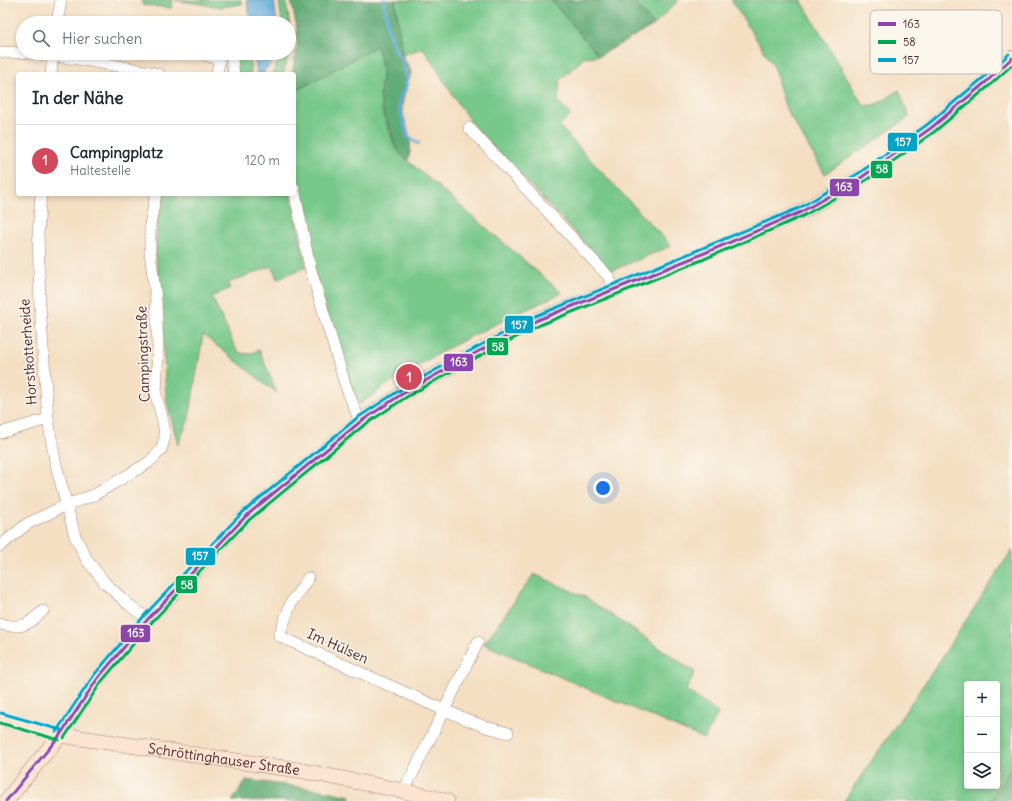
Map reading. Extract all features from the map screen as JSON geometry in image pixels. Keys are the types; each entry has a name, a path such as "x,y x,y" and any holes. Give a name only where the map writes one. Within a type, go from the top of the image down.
{"street":[{"path":"59,16 61,0"},
{"path":"0,52 16,53"},
{"path":"1002,67 1012,58"},
{"path":"51,72 52,60"},
{"path":"86,60 149,72"},
{"path":"217,72 219,62 218,60"},
{"path":"232,60 234,72"},
{"path":"6,801 60,735 98,678 148,618 246,516 360,422 402,394 538,320 700,255 801,212 862,177 931,128 995,74"},
{"path":"469,128 609,277 613,289"},
{"name":"Horstkotterheide","path":"41,196 38,233 40,306 48,419 55,461 66,505 75,536 87,560 105,583 129,606 148,618"},
{"name":"Campingstraße","path":"66,505 94,496 148,463 161,450 165,437 163,421 156,395 158,346 156,299 150,252 150,225 156,196"},
{"path":"295,196 310,267 345,384 360,422"},
{"path":"0,433 48,419"},
{"path":"0,546 27,524 66,505"},
{"name":"Im Hülsen","path":"308,578 291,603 279,636 444,710 483,726 508,733"},
{"path":"0,624 14,627 27,625 43,612"},
{"path":"404,791 478,642"},
{"name":"Schröttinghauser Straße","path":"0,718 60,735 298,770 447,801"}],"green space":[{"path":"142,0 173,0 171,8 142,5"},
{"path":"175,0 241,0 242,4 220,7"},
{"path":"279,0 285,0 288,16 281,16"},
{"path":"291,0 395,0 402,55 411,72 402,105 403,115 410,140 410,153 408,160 400,154 394,144 391,131 383,113 380,96 382,75 381,60 377,46 296,91 296,72 292,72 295,60 296,60 297,47 296,16 294,16"},
{"path":"395,0 551,0 599,56 585,57 560,80 558,101 570,115 559,126 671,246 611,271 471,123 423,48 402,55"},
{"path":"551,0 633,0 654,25 599,56"},
{"path":"633,0 679,0 654,25"},
{"path":"731,0 801,0 863,105 873,105 886,99 899,90 909,117 825,174 786,109 773,65"},
{"path":"377,46 381,60 382,75 380,96 383,113 394,144 400,154 562,293 458,343 383,387 360,404 350,388 312,266 296,183 296,91"},
{"path":"233,60 250,60 251,72 235,72"},
{"path":"278,60 287,60 284,72 273,72"},
{"path":"162,196 291,196 306,267 277,279 272,266 228,283 230,288 212,297 235,347 240,353 249,354 259,350 277,393 203,335 189,418 178,445 166,398 161,298 155,252 158,211"},
{"path":"1012,550 1012,767 1000,786 1000,681 964,681 964,789 998,789 990,801 844,801 935,668"},
{"path":"534,574 585,597 695,672 686,690 718,713 704,739 484,644"},
{"path":"1012,767 1012,801 990,801 998,789 1000,789 1000,786"},
{"path":"246,780 323,790 350,796 348,801 232,801"}],"water":[{"path":"247,0 274,0 276,16 249,16"},
{"path":"255,60 270,60 271,64 264,72 257,72"}],"waterway":[{"path":"384,0 388,29 394,47 403,61 407,77 406,88 400,98 399,105 408,137 418,143"}],"transit line":[{"name":"157","path":"1002,60 1009,54"},
{"name":"163","path":"1002,67 1012,58"},
{"name":"58","path":"64,738 102,681 152,622 196,575 249,520 363,426 405,398 468,362 540,325 702,260 803,216 865,181 934,132 1012,65"},
{"name":"157","path":"56,732 94,675 144,616 188,569 243,512 357,418 400,390 536,316 799,208 859,173 928,124 987,74"},
{"name":"163","path":"6,801 60,735 98,678 148,619 246,516 360,422 402,394 538,320 700,255 801,212 862,177 931,128 995,74"},
{"name":"157","path":"1,713 61,730"},
{"name":"58","path":"0,723 59,740"}],"place":[{"name":"Campingplatz","path":"409,377"}]}
